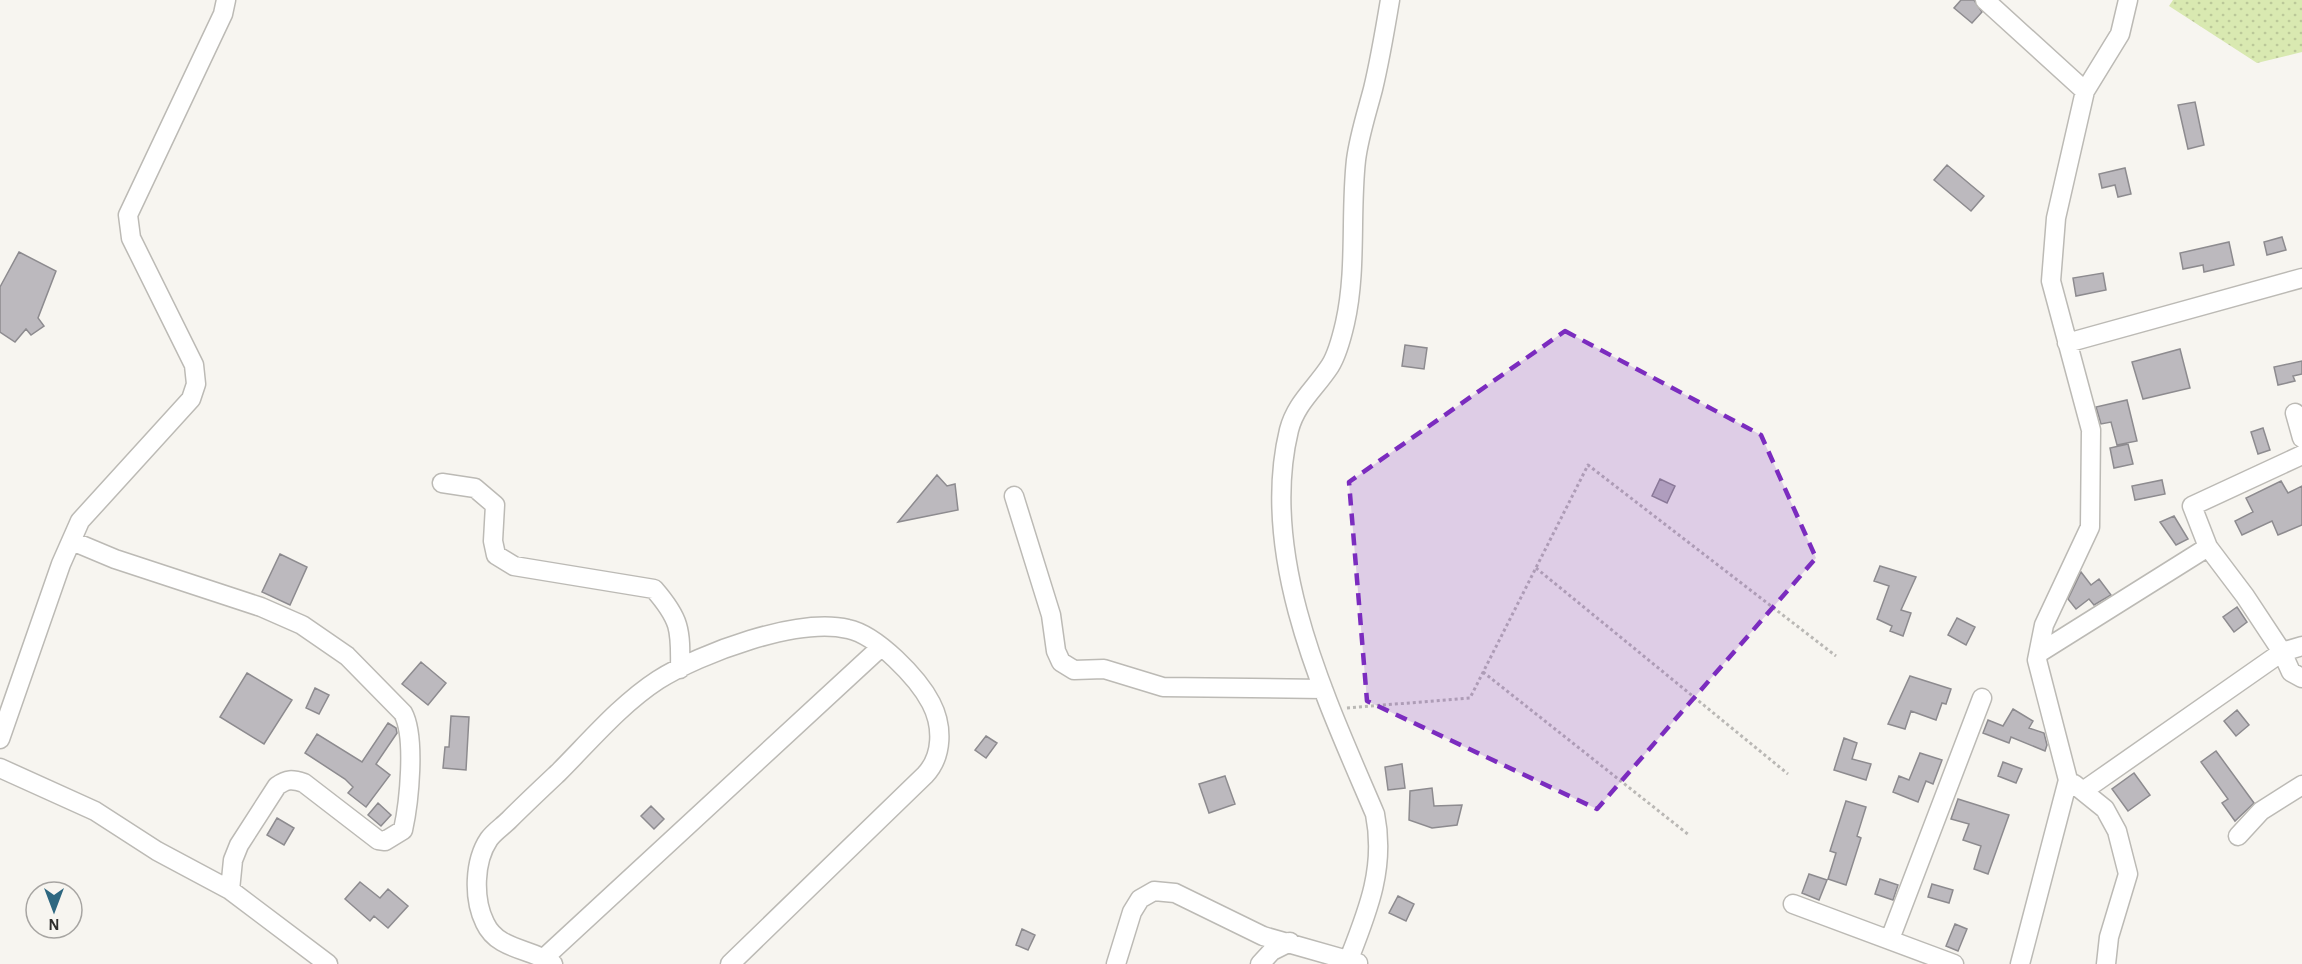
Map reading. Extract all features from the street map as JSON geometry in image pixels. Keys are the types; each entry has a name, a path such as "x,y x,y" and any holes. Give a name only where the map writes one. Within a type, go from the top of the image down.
{"street":[{"path":"0,739 61,564 80,521 191,399 196,384 194,365 131,238 128,215 223,14 226,0"},
{"path":"1116,964 1132,912 1140,898 1154,891 1175,893 1263,936 1290,942 1352,963 1376,881 1379,835 1375,814 1323,689 1293,595 1282,513 1285,450 1294,411 1330,364 1345,324 1351,285 1352,197 1357,157 1380,57 1390,0"},
{"path":"1985,0 2085,91"},
{"path":"2020,964 2068,780 2037,660 2044,625 2090,527 2091,430 2051,281 2056,218 2085,91 2120,34 2128,0"},
{"path":"2067,343 2302,278"},
{"path":"2295,413 2302,438"},
{"path":"2302,454 2192,506 2208,547 2245,596 2282,652 2291,672 2302,678"},
{"path":"442,483 475,488 495,505 493,542 496,555 514,566 654,589 673,611 681,640 680,669"},
{"path":"1014,495 1051,615 1056,651 1061,662 1074,670 1104,669 1163,687 1323,689"},
{"path":"72,541 115,559 261,607 302,625 347,656 403,713 408,722 409,767 403,830 385,841 378,840 303,783 292,779 284,781 277,786 239,845 233,860 230,890"},
{"path":"2039,653 2208,547"},
{"path":"730,964 933,767 939,752 933,706 920,685 881,647 848,628 806,627 749,640 657,681 631,702 489,839 478,873 478,890 485,924 499,939 516,950 549,961 881,647"},
{"path":"2083,791 2282,652 2302,646"},
{"path":"1890,939 1982,698"},
{"path":"0,768 95,812 157,851 230,890 327,964"},
{"path":"2068,780 2105,809 2117,831 2128,874 2109,937 2106,964"},
{"path":"2238,836 2261,812 2302,784"},
{"path":"1793,904 1954,964"},
{"path":"1260,964 1272,951 1290,942"}],"path":[{"path":"1332,709 1470,698 1588,465 1836,656"},
{"path":"1536,568 1788,774"},
{"path":"1483,672 1689,835"}],"highlighted area":[{"path":"1565,331 1761,435 1816,558 1597,809 1367,701 1349,482"}],"green space":[{"path":"2173,0 2302,0 2302,52 2257,63 2169,6"}],"building":[{"path":"1961,0 1974,0 1982,12 1972,23 1954,8"},
{"path":"2195,102 2204,145 2188,149 2178,105"},
{"path":"1947,165 1984,196 1971,211 1934,180"},
{"path":"2125,168 2131,194 2118,197 2115,185 2102,188 2099,174"},
{"path":"2282,237 2286,250 2267,255 2264,242"},
{"path":"2229,242 2234,265 2204,272 2203,265 2183,269 2180,253"},
{"path":"19,252 56,271 38,318 44,326 31,335 26,329 15,342 0,332 0,287"},
{"path":"2103,273 2106,290 2076,296 2073,278"},
{"path":"1405,345 1427,348 1424,369 1402,366"},
{"path":"2180,349 2190,388 2143,399 2132,362"},
{"path":"2302,361 2302,374 2293,376 2295,381 2278,385 2274,367"},
{"path":"2127,400 2137,441 2117,445 2111,422 2101,424 2096,407"},
{"path":"2263,428 2270,450 2258,454 2251,432"},
{"path":"2128,444 2133,464 2114,468 2110,448"},
{"path":"937,475 947,486 955,484 958,510 898,522"},
{"path":"1660,479 1675,486 1667,503 1652,496"},
{"path":"2162,480 2165,494 2135,500 2132,486"},
{"path":"2281,481 2288,493 2302,486 2302,525 2278,535 2272,521 2242,535 2235,521 2253,512 2246,498"},
{"path":"2174,516 2188,539 2176,545 2160,522"},
{"path":"280,554 307,567 290,605 262,592"},
{"path":"1880,566 1916,577 1901,610 1911,613 1903,636 1890,631 1892,626 1877,619 1889,586 1874,581"},
{"path":"2081,572 2091,585 2099,579 2111,595 2094,605 2089,599 2076,609 2068,599"},
{"path":"2237,607 2247,622 2234,632 2223,617"},
{"path":"1957,618 1975,627 1966,645 1948,635"},
{"path":"421,662 446,683 428,705 402,684"},
{"path":"247,673 292,700 264,744 220,717"},
{"path":"1910,676 1951,689 1946,704 1942,703 1936,720 1911,711 1905,729 1888,724"},
{"path":"315,688 329,695 319,714 306,708"},
{"path":"2013,709 2033,721 2029,728 2044,733 2047,745 2045,751 2011,737 2009,743 1983,733 1988,720 2003,726"},
{"path":"2237,710 2249,725 2236,736 2224,721"},
{"path":"451,716 469,717 466,770 443,768 445,747 449,747"},
{"path":"388,723 396,728 397,733 376,764 390,775 366,807 348,793 353,787 345,779 305,753 317,734 362,762"},
{"path":"986,736 997,743 986,758 975,750"},
{"path":"1844,738 1857,743 1852,759 1871,764 1866,780 1834,770"},
{"path":"2216,751 2254,803 2235,821 2222,803 2228,799 2201,762"},
{"path":"1920,753 1942,760 1933,784 1926,781 1918,802 1893,792 1899,776 1909,780"},
{"path":"2003,762 2022,769 2016,783 1998,776"},
{"path":"1402,764 1405,788 1388,790 1385,767"},
{"path":"2134,773 2150,795 2128,811 2112,789"},
{"path":"1225,776 1235,804 1209,813 1199,784"},
{"path":"1432,788 1434,806 1462,805 1457,825 1432,828 1409,820 1410,791"},
{"path":"1958,799 2009,815 1988,874 1974,869 1981,846 1963,840 1969,824 1951,819"},
{"path":"1846,801 1866,807 1857,836 1861,838 1846,885 1828,879 1836,853 1830,851"},
{"path":"378,803 391,815 381,826 368,815"},
{"path":"651,806 664,819 654,829 641,816"},
{"path":"277,818 294,828 284,845 267,835"},
{"path":"1809,874 1827,880 1819,900 1802,893"},
{"path":"1880,879 1898,885 1893,900 1875,894"},
{"path":"360,882 380,898 388,889 408,906 388,928 374,916 370,921 345,899"},
{"path":"1932,884 1953,890 1949,903 1928,897"},
{"path":"1398,896 1414,904 1406,921 1389,913"},
{"path":"1955,924 1967,929 1958,951 1946,946"},
{"path":"1022,929 1035,935 1028,950 1016,945"}]}
